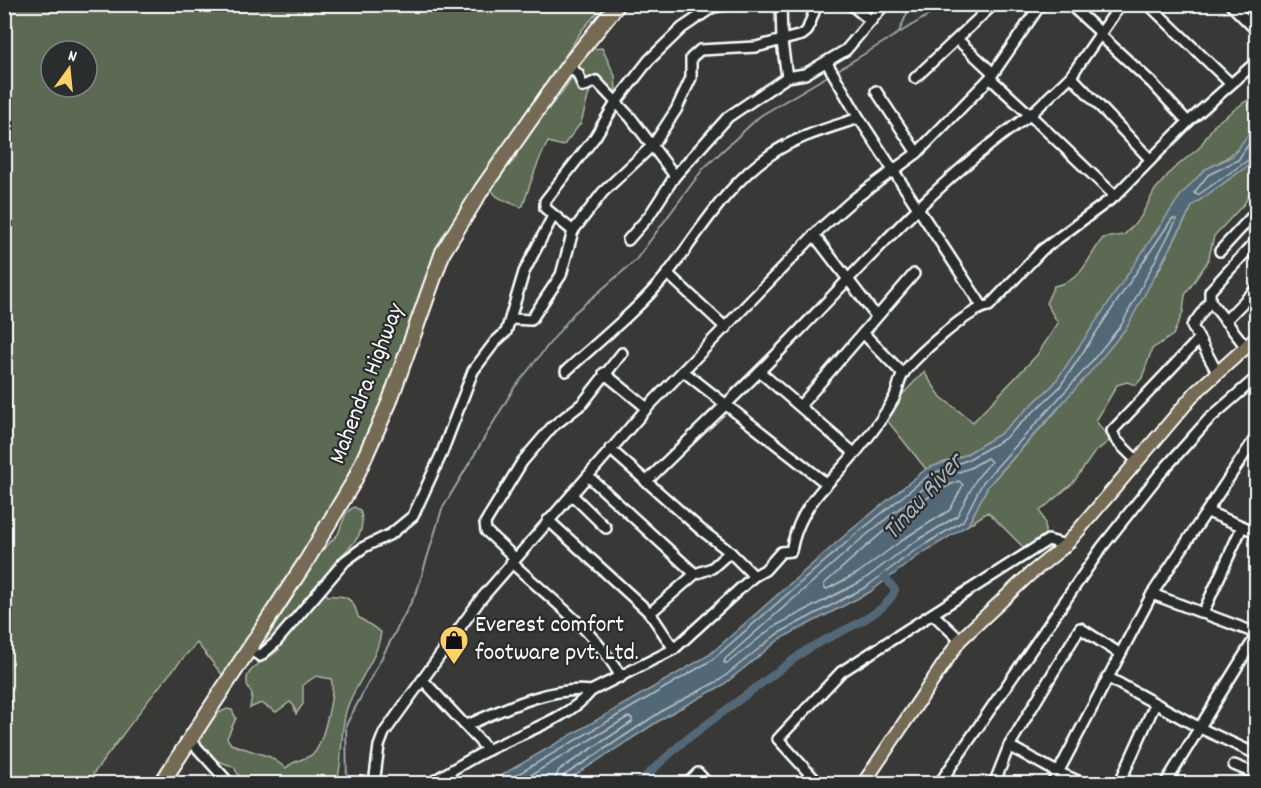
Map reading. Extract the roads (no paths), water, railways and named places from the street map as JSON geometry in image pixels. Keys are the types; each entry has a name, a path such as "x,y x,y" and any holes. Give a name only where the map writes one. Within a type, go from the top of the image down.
{"highway":[{"name":"Mahendra Highway","path":"161,783 308,560 354,481 389,403 443,252 482,189 568,66 618,4"}],"main road":[{"path":"863,783 960,640 1030,574 1066,545 1136,460 1217,372 1257,338"}],"street":[{"path":"573,231 545,208 545,201 595,137 616,101 649,60 682,28 713,7 730,4"},
{"path":"781,4 782,42 787,77"},
{"path":"512,319 531,320 561,275 573,231 603,192 652,145 676,110 691,78 691,58 694,52 782,42 807,31 817,4"},
{"path":"850,4 871,21"},
{"path":"628,240 649,216 675,176 728,117 787,77 829,67 885,4"},
{"path":"915,78 959,40 994,4"},
{"path":"374,783 379,746 384,733 480,600 513,560 647,408 814,235 854,199 917,153 992,75 1041,4"},
{"path":"1069,4 1152,83 1188,122"},
{"path":"647,482 760,372 918,209 1003,133 1030,115 1071,76 1121,4"},
{"path":"1148,4 1230,83"},
{"path":"1230,4 1257,30"},
{"path":"959,40 1030,115 1115,196"},
{"path":"429,783 488,750 567,711 583,701 591,691 674,649 754,576 765,570 781,552 791,551 794,538 809,504 855,454 893,400 903,374 952,327 982,306 990,306 1042,250 1115,196 1188,122 1230,83 1257,62"},
{"path":"568,66 578,74 583,87 596,81 616,101 675,176"},
{"path":"829,67 891,171 982,306"},
{"path":"1071,76 1150,159"},
{"path":"876,91 917,153"},
{"path":"566,371 667,273 705,223 741,182 770,154 813,134 859,118"},
{"path":"1221,251 1257,212"},
{"path":"249,649 260,656 275,643 345,561 364,547 391,534 413,516 441,455 473,371 495,342 506,332 512,319 524,272 553,216"},
{"path":"814,235 876,316"},
{"path":"1217,372 1192,326 1210,301 1210,291 1257,242"},
{"path":"667,273 726,328"},
{"path":"800,406 914,274"},
{"path":"1225,321 1257,289"},
{"path":"1210,301 1246,347"},
{"path":"862,333 903,374"},
{"path":"1136,460 1116,440 1112,431 1198,340"},
{"path":"621,677 609,657 592,637 513,560 486,531 484,523 522,462 552,427 583,403 604,373 622,353"},
{"path":"683,371 827,484"},
{"path":"760,372 855,454"},
{"path":"604,373 647,408"},
{"path":"939,783 1102,547 1159,475 1208,420 1257,378"},
{"path":"1052,783 1152,594 1257,438"},
{"path":"610,449 700,530 730,552 754,576"},
{"path":"588,476 695,573"},
{"path":"572,495 606,528"},
{"path":"1208,512 1257,532"},
{"path":"548,520 650,613 674,649"},
{"path":"1203,613 1242,527"},
{"path":"819,783 778,739 841,672 1048,540 1066,545"},
{"path":"650,613 695,573 712,568 730,552"},
{"path":"1152,594 1257,635 1165,783"},
{"path":"933,614 960,640"},
{"path":"994,783 1009,746 1080,628 1119,653"},
{"path":"1107,677 1200,728 1257,754"},
{"path":"423,680 488,750"},
{"path":"467,725 546,696 580,690 591,691"},
{"path":"1119,783 1155,704"},
{"path":"190,740 230,783"},
{"path":"1009,746 1057,772 1085,783"},
{"path":"1234,765 1257,774"},
{"path":"687,783 698,773 708,783"}],"water":[{"name":"Tinau River","path":"1256,117 1256,160 1193,205 1127,327 1092,370 988,486 968,525 918,556 870,592 780,639 723,685 668,715 563,783 488,783 709,655 851,530 926,469 965,455 1000,434 1054,384 1180,196 1204,170 1233,156 1251,130"}],"waterway":[{"path":"899,32 911,4"},
{"path":"836,71 947,4"},
{"path":"347,784 346,725 417,591 442,509 514,388 574,313 635,261 703,169 760,116 831,74"},
{"path":"637,784 683,742 805,651 880,609 895,590 885,577"}],"place":[{"name":"Everest comfort footware pvt. Ltd.","path":"454,666"}]}
